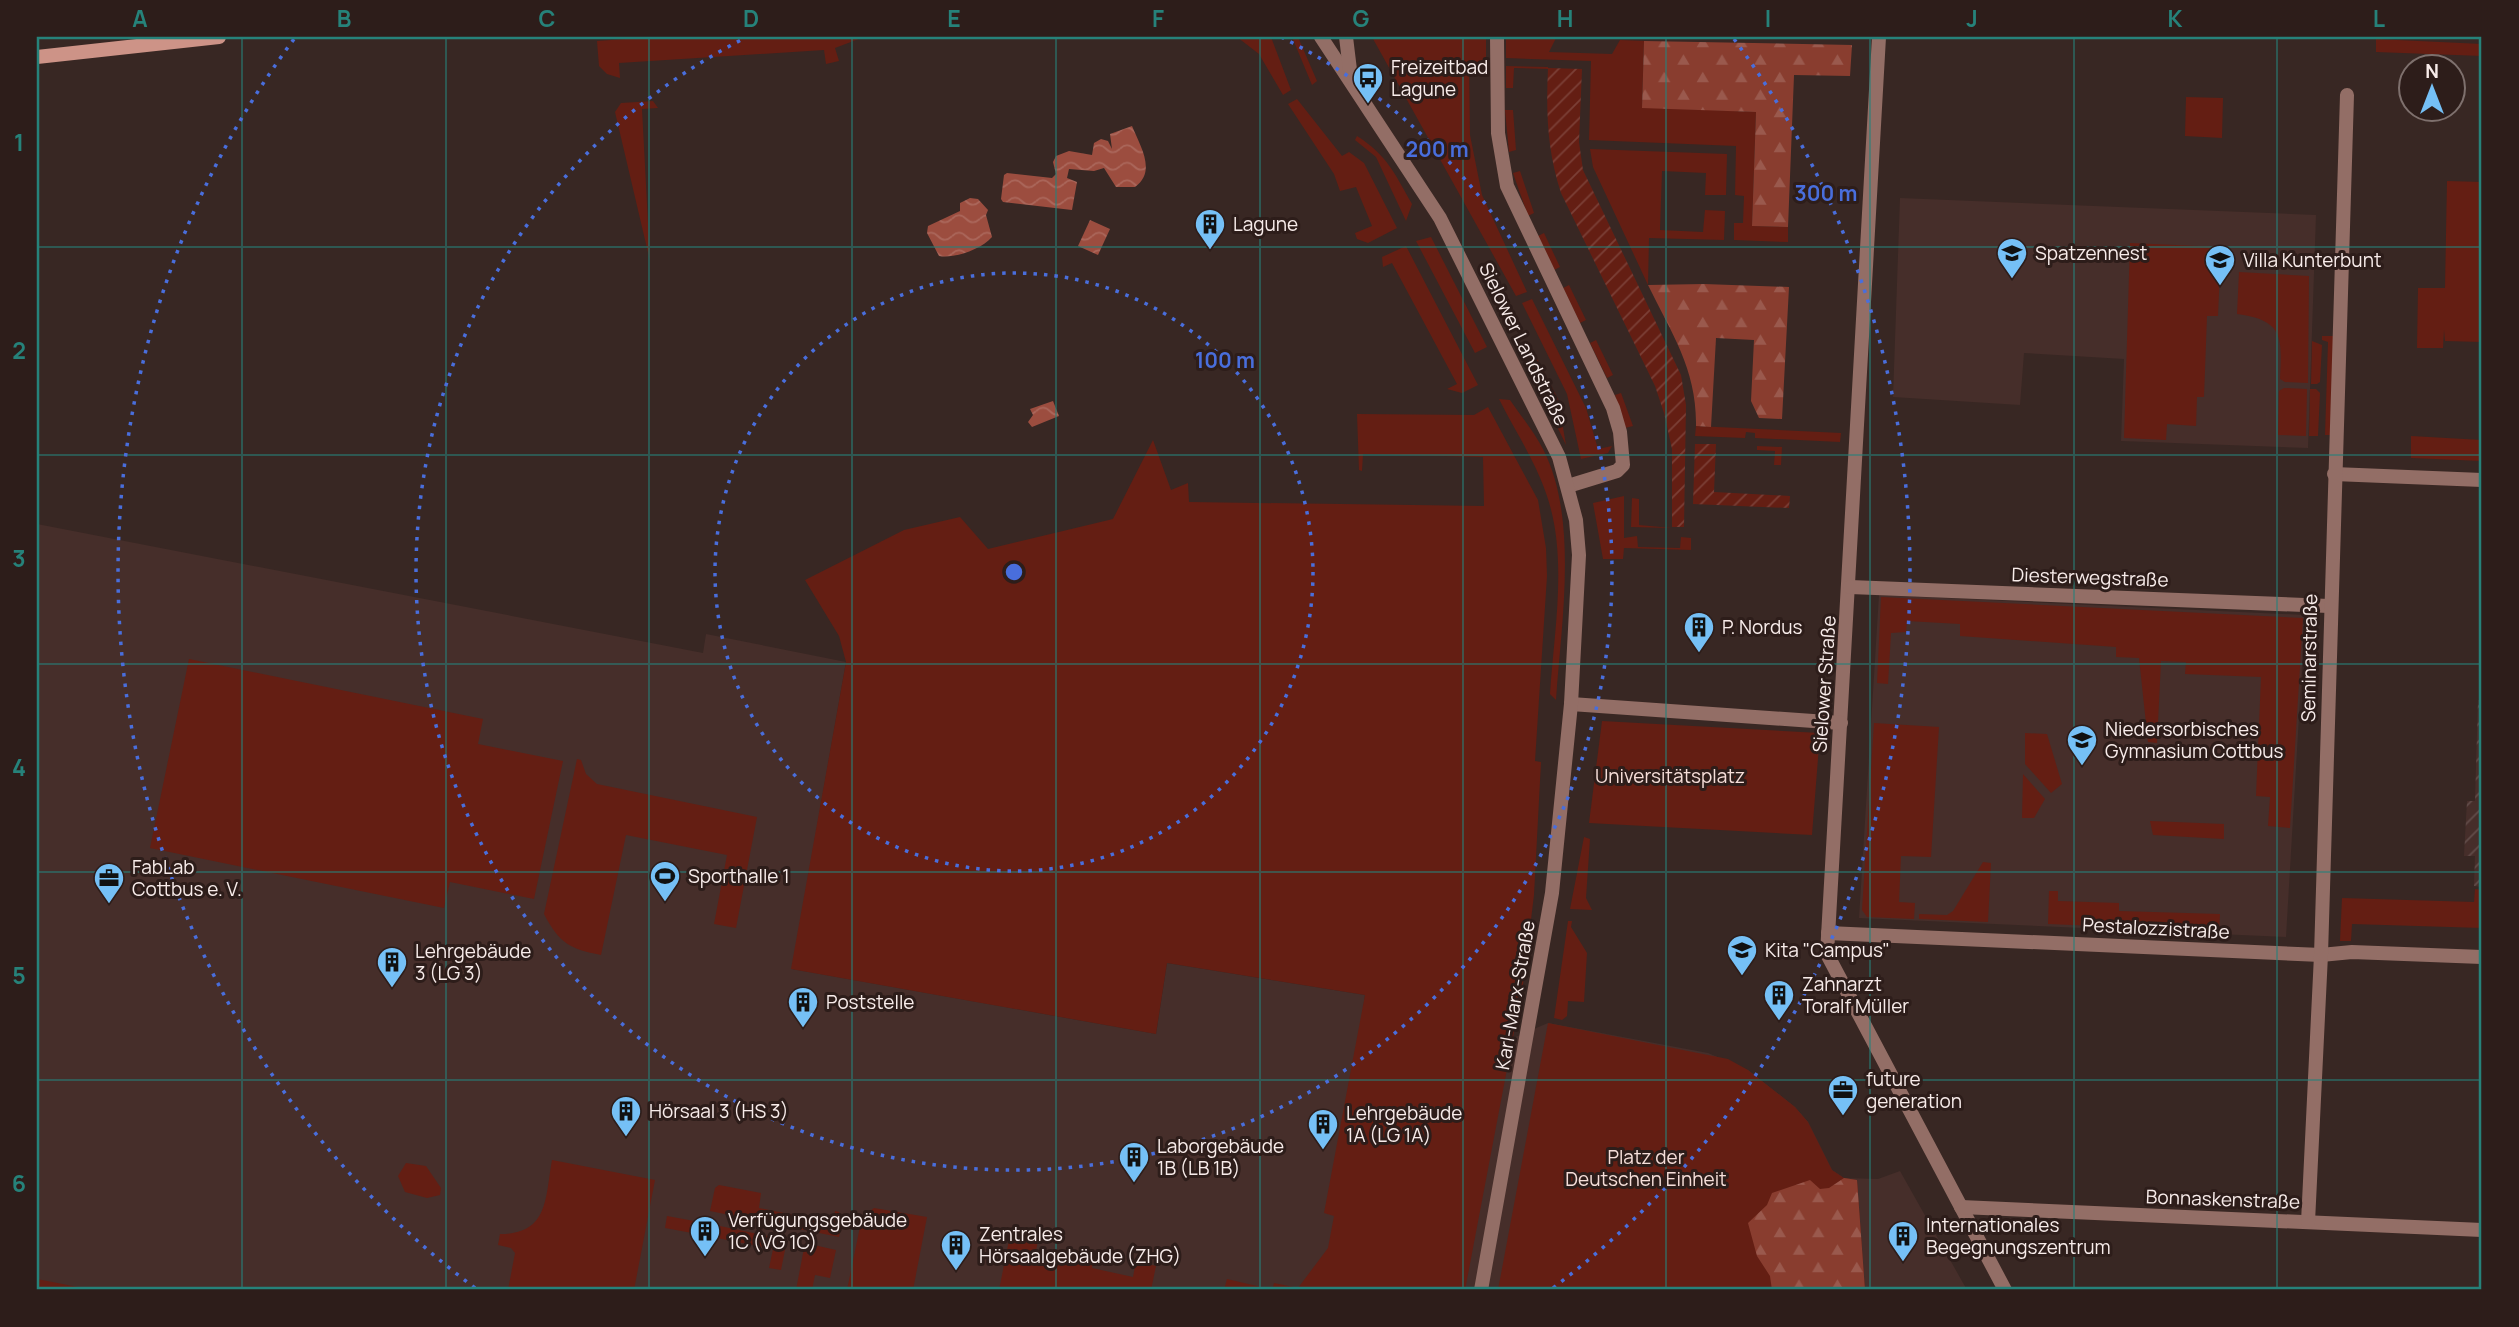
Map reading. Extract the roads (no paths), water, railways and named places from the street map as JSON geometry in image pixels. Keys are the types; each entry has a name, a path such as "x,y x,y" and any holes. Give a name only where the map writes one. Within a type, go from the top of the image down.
{"main road":[{"path":"37,57 219,37"}],"street":[{"name":"Sielower Landstraße","path":"1321,37 1440,218 1559,457 1568,486 1579,555 1571,704"},
{"path":"1346,37 1351,79"},
{"path":"1497,37 1497,133 1507,186 1614,408 1620,432 1623,465 1617,471 1568,486"},
{"name":"Sielower Straße","path":"1879,37 1850,587 1827,954 2005,1290"},
{"name":"Seminarstraße","path":"2308,1222 2321,955 2329,606 2347,95"},
{"path":"2334,474 2482,480"},
{"name":"Diesterwegstraße","path":"1850,587 2329,606"},
{"path":"1571,704 1841,723"},
{"name":"Karl-Marx-Straße","path":"1481,1290 1552,893 1571,704"},
{"name":"Pestalozzistraße","path":"1828,933 2321,955 2352,952 2482,957"},
{"name":"Bonnaskenstraße","path":"1961,1207 2482,1230"}],"water":[{"path":"1132,126 1146,166 1142,181 1135,187 1116,187 1104,168 1094,171 1069,169 1067,178 1077,182 1072,210 1003,202 1001,199 1004,175 1007,173 1052,178 1056,174 1053,162 1056,156 1069,151 1092,155 1094,143 1101,139 1108,141 1112,149 1110,134"},
{"path":"970,198 978,199 988,210 986,215 992,237 967,252 939,256 927,233 928,226 960,211 960,203"},
{"path":"1090,220 1110,229 1098,255 1078,246"},
{"path":"1053,401 1059,416 1032,427 1028,422 1033,415 1030,409"}],"place":[{"name":"Freizeitbad Lagune","path":"1368,105"},
{"name":"Lagune","path":"1210,251"},
{"name":"Spatzennest","path":"2012,280"},
{"name":"Villa Kunterbunt","path":"2220,287"},
{"name":"P. Nordus","path":"1699,654"},
{"name":"Niedersorbisches Gymnasium Cottbus","path":"2082,767"},
{"name":"Sporthalle 1","path":"665,903"},
{"name":"FabLab Cottbus e. V.","path":"109,905"},
{"name":"Kita \"Campus\"","path":"1742,977"},
{"name":"Lehrgebäude 3 (LG 3)","path":"392,989"},
{"name":"Zahnarzt Toralf Müller","path":"1779,1022"},
{"name":"Poststelle","path":"803,1029"},
{"name":"future generation","path":"1843,1117"},
{"name":"Hörsaal 3 (HS 3)","path":"626,1138"},
{"name":"Lehrgebäude 1A (LG 1A)","path":"1323,1151"},
{"name":"Laborgebäude 1B (LB 1B)","path":"1134,1184"},
{"name":"Verfügungsgebäude 1C (VG 1C)","path":"705,1258"},
{"name":"Internationales Begegnungszentrum","path":"1903,1263"},
{"name":"Zentrales Hörsaalgebäude (ZHG)","path":"956,1272"}],"park label":[{"name":"Universitätsplatz","path":"1670,776"},
{"name":"Platz der Deutschen Einheit","path":"1646,1168"}]}
